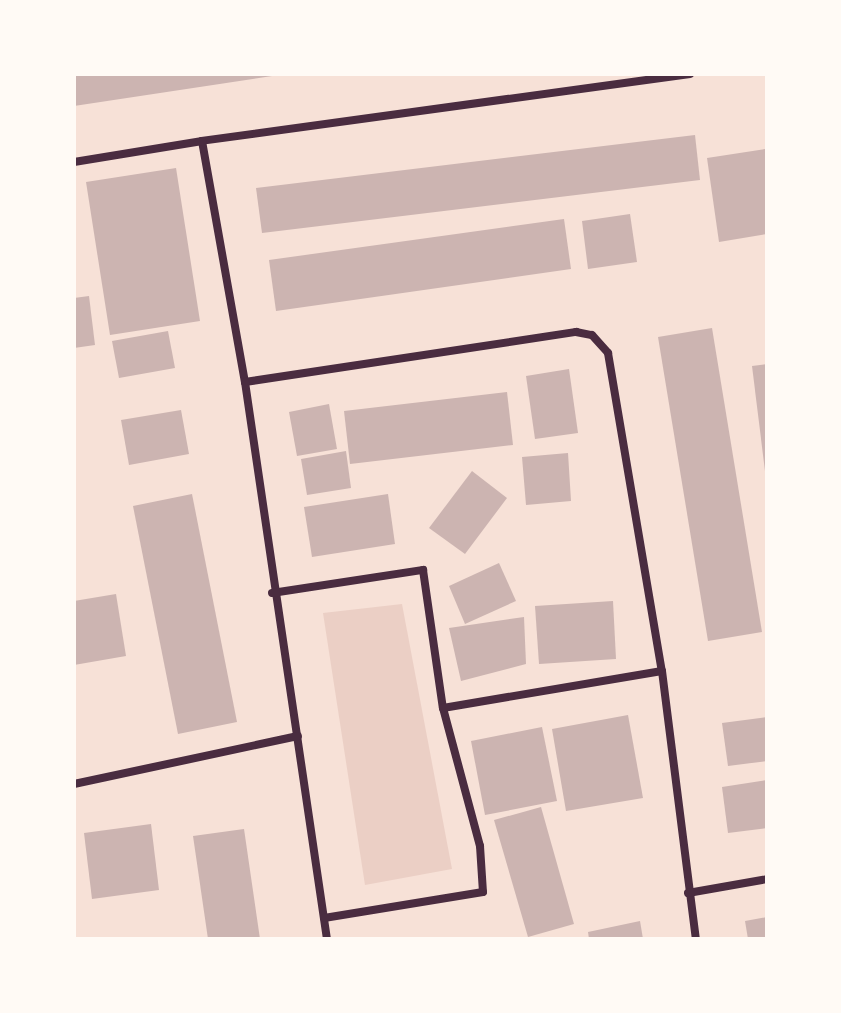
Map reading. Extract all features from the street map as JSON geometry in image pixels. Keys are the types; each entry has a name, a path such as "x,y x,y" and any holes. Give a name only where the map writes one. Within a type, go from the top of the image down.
{"street":[{"path":"74,162 202,141 690,74"},
{"path":"202,141 245,382 272,593 298,736 327,939"},
{"path":"245,382 592,335 608,353 662,671 696,939"},
{"path":"272,593 423,570 443,708 480,846 483,892 324,918"},
{"path":"443,708 662,671"},
{"path":"74,784 298,736"},
{"path":"688,893 767,879"}],"shaded area":[{"path":"402,604 452,869 365,885 323,613"}],"building":[{"path":"74,74 272,74 272,76 74,106"},
{"path":"695,135 700,180 262,233 256,188"},
{"path":"765,149 767,234 719,242 707,158"},
{"path":"176,168 200,321 110,335 86,182"},
{"path":"630,214 637,262 588,269 582,221"},
{"path":"564,219 571,269 276,311 269,260"},
{"path":"89,296 95,345 74,348 74,298"},
{"path":"712,328 762,632 708,641 658,337"},
{"path":"168,331 175,368 119,378 112,341"},
{"path":"767,364 767,471 765,471 752,366"},
{"path":"569,369 578,433 535,439 526,376"},
{"path":"507,392 513,445 350,464 344,411"},
{"path":"329,404 337,449 297,456 289,412"},
{"path":"181,410 189,454 129,465 121,420"},
{"path":"346,451 351,488 307,495 301,459"},
{"path":"568,453 571,501 526,505 522,457"},
{"path":"472,471 507,498 465,554 429,528"},
{"path":"192,494 237,722 178,734 133,506"},
{"path":"388,494 395,544 312,557 304,507"},
{"path":"499,563 516,601 465,624 449,586"},
{"path":"116,594 126,656 74,665 74,601"},
{"path":"613,601 616,659 539,664 535,606"},
{"path":"524,617 526,664 461,681 449,628"},
{"path":"628,715 643,798 566,811 552,729"},
{"path":"767,717 767,761 728,766 722,723"},
{"path":"542,727 557,801 485,815 471,741"},
{"path":"767,780 767,828 728,833 722,787"},
{"path":"541,807 574,924 528,937 494,820"},
{"path":"151,824 159,890 92,899 84,833"},
{"path":"244,829 260,939 208,939 193,836"},
{"path":"767,917 767,939 748,939 745,921"},
{"path":"640,921 643,939 589,939 588,932"}]}
